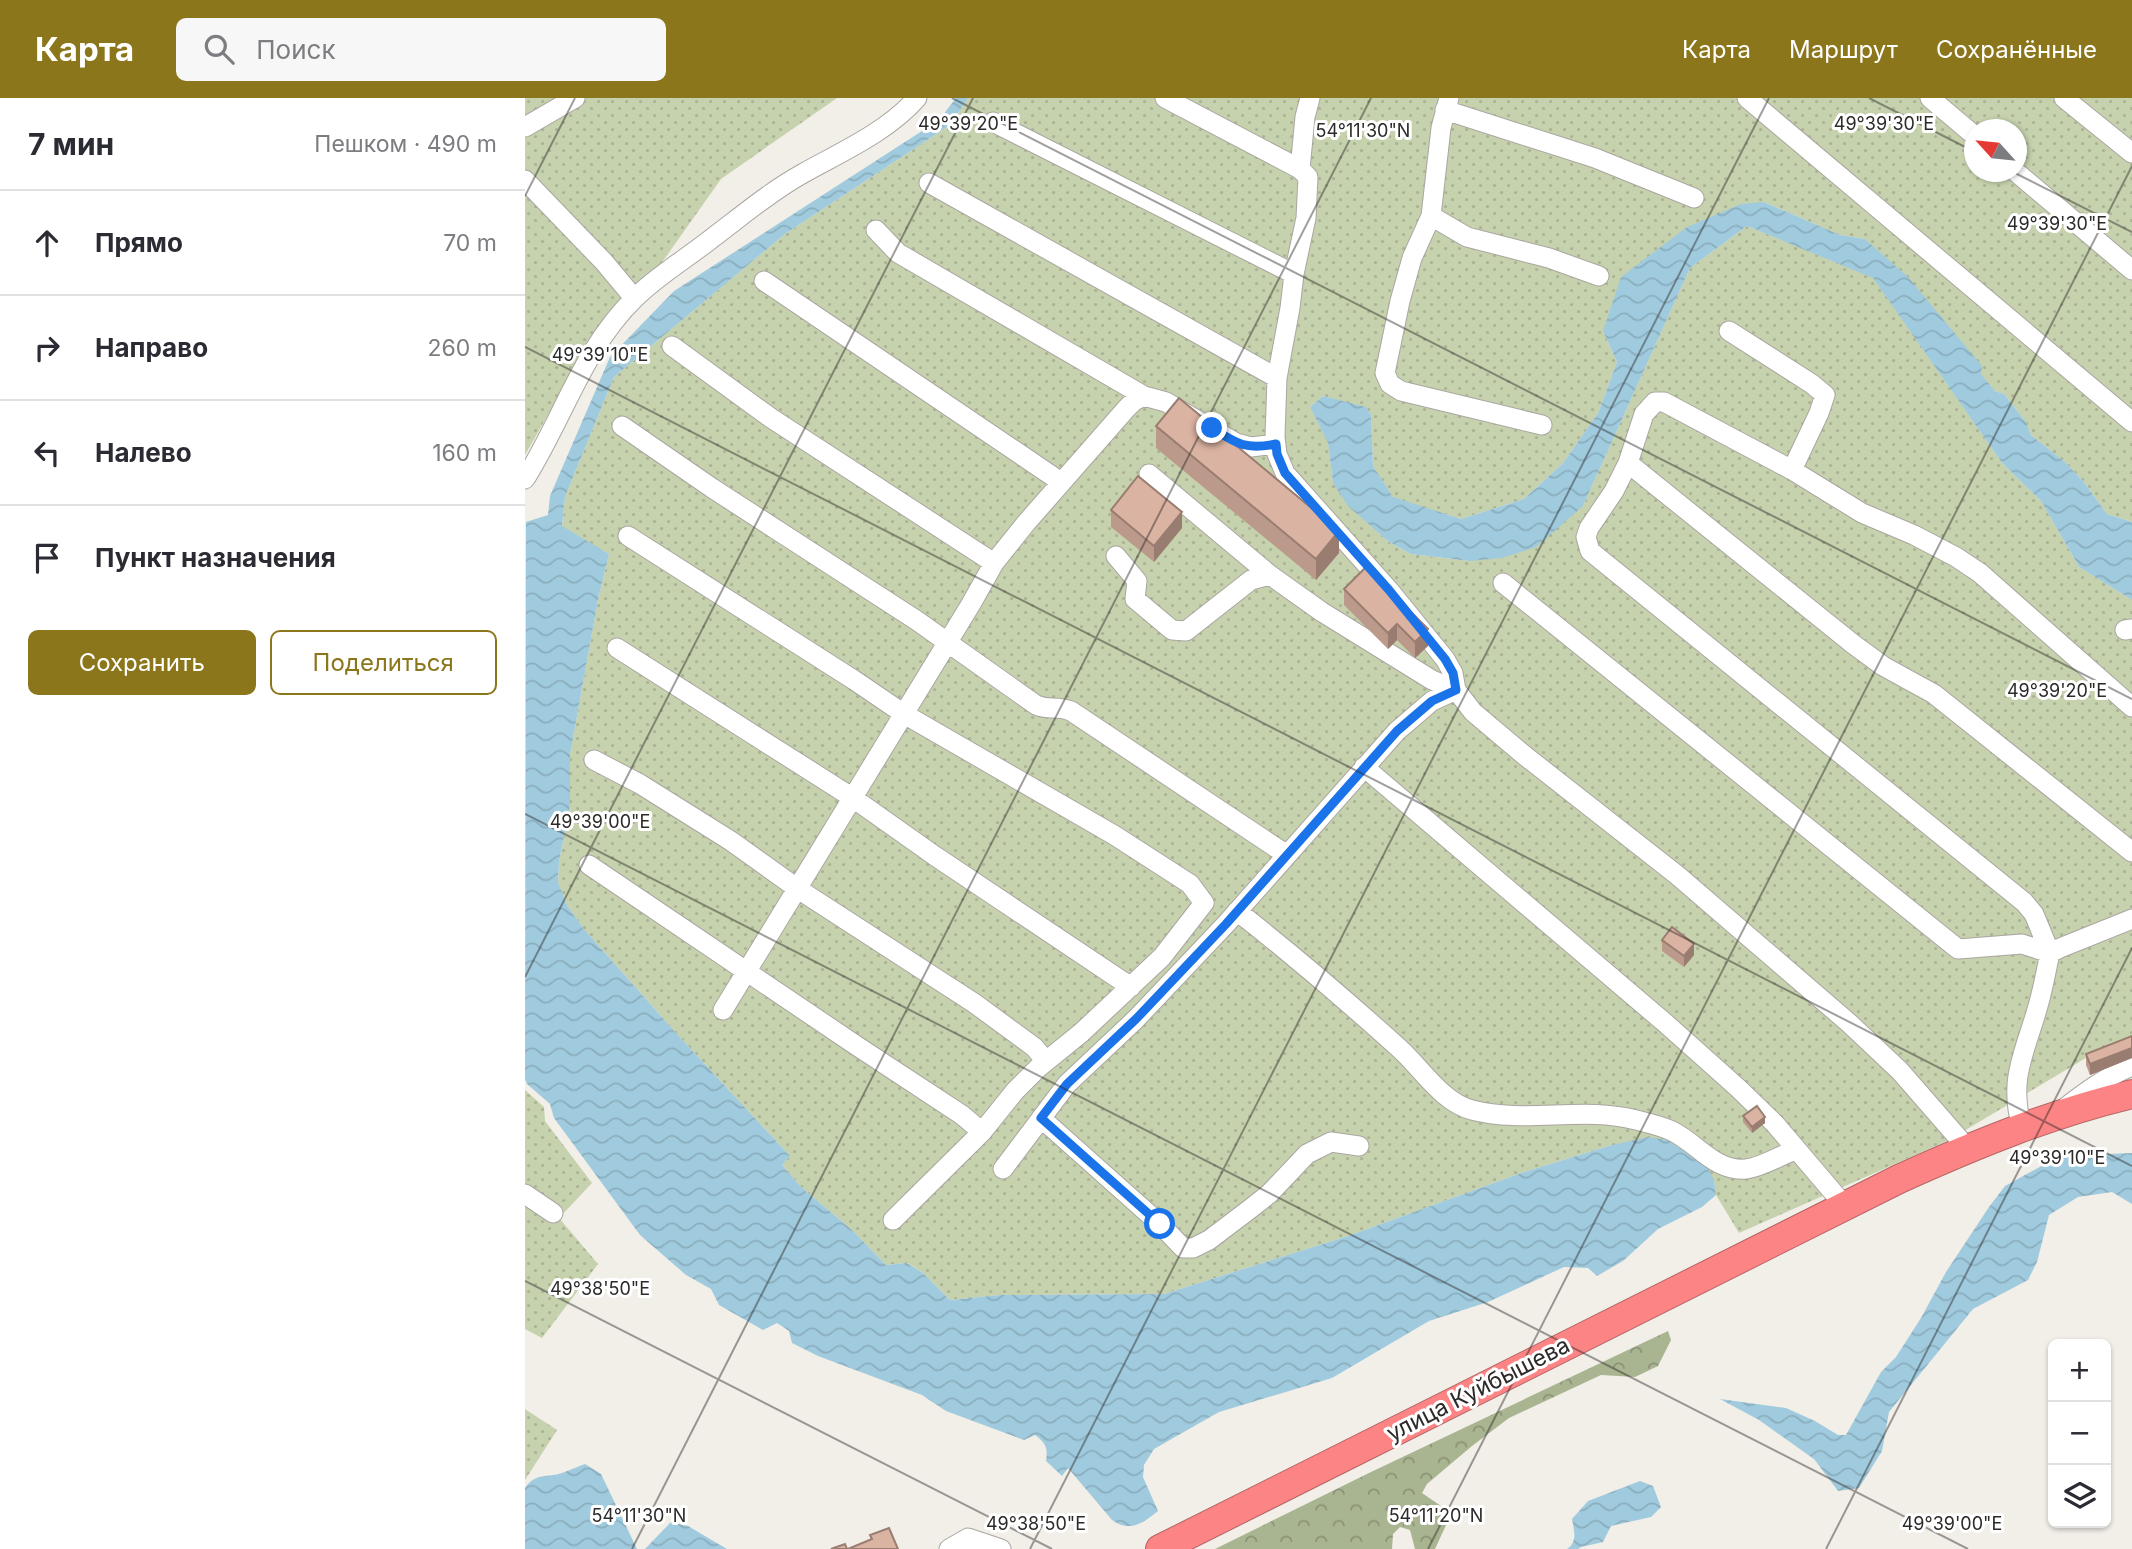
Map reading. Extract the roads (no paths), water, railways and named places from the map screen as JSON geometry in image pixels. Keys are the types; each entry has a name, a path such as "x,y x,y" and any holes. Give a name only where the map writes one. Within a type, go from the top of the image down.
{"highway":[{"name":"улица Куйбышева","path":"1160,1549 1844,1205 1968,1149 2022,1128 2091,1104 2132,1094"}],"street":[{"path":"525,127 575,98"},
{"path":"525,479 593,351 634,298 658,277 799,175 872,134 908,108 917,98"},
{"path":"1165,98 1300,169 1308,177 1306,218 1277,378 1276,444 1285,473 1389,590 1445,659 1453,673 1456,690 1473,712 1677,875 1849,1023 1900,1071 1968,1149"},
{"path":"1300,169 1305,117 1310,98"},
{"path":"1747,98 2132,422"},
{"path":"1930,98 1964,127"},
{"path":"2064,98 2132,153"},
{"path":"1542,425 1401,391 1390,384 1388,379 1386,368 1400,301 1412,257 1431,216 1441,128 1447,104 1595,158 1694,198"},
{"path":"993,122 1294,274"},
{"path":"525,180 604,262 634,298"},
{"path":"2027,181 2132,270"},
{"path":"929,183 1277,378"},
{"path":"1431,216 1467,237 1549,258 1599,276"},
{"path":"876,230 898,253 1144,396 1166,402 1235,443 1251,447 1276,444"},
{"path":"764,281 1061,482"},
{"path":"1729,331 1812,384 1825,396 1792,470"},
{"path":"672,346 771,418 994,564"},
{"path":"723,1010 994,564 1061,482 1126,409 1144,396"},
{"path":"2022,1128 2015,1091 2019,1064 2038,1006 2050,953 2034,914 2024,902 1590,551 1586,537 1628,463 1644,414 1655,402 1664,402 1792,470 1862,513 1956,557 1980,573 2132,707"},
{"path":"622,426 712,488 916,620 1035,705 1046,709 1059,706 1071,711 1287,855"},
{"path":"1628,463 1853,643 1884,666 1934,694 2132,852"},
{"path":"1149,474 1270,575 1322,612 1432,680 1456,690"},
{"path":"628,536 904,714 1114,835 1190,884 1204,903 1162,957 1015,1091 982,1132 893,1220"},
{"path":"1116,556 1137,581 1135,599 1172,630 1186,631 1251,580 1270,575"},
{"path":"1503,583 1958,949 2022,944 2050,953 2132,919"},
{"path":"617,648 853,798 1131,987"},
{"path":"1003,1169 1067,1084 1136,1019 1237,911 1397,731 1432,701 1456,690"},
{"path":"594,760 632,779 719,833 797,889 974,1003 1034,1047 1046,1061"},
{"path":"1364,767 1738,1088 1775,1125 1844,1205"},
{"path":"589,865 962,1115 982,1132"},
{"path":"1237,911 1285,948 1401,1051 1455,1104 1517,1117 1592,1115 1630,1119 1671,1130 1690,1141 1713,1161 1730,1167 1747,1169 1796,1150"},
{"path":"2055,1116 2083,1093 2132,1066"},
{"path":"1041,1118 1160,1224 1182,1248 1193,1248 1201,1244 1240,1217 1269,1194 1307,1154 1331,1142 1359,1146"},
{"path":"525,1194 553,1213"},
{"path":"949,1549 968,1538 1001,1549"}],"water":[{"path":"956,98 968,98 950,125 785,234 614,377 565,497 562,526 609,554 570,755 570,806 559,862 558,882 567,905 583,928 676,1033 790,1156 782,1165 801,1187 852,1230 886,1265 907,1263 923,1273 950,1300 1000,1295 1164,1294 1348,1236 1524,1172 1648,1137 1667,1140 1705,1163 1714,1180 1716,1195 1702,1207 1658,1229 1623,1261 1597,1276 1588,1268 1564,1267 1488,1302 1429,1321 1332,1378 1219,1412 1154,1449 1144,1465 1143,1477 1158,1511 1142,1523 1131,1526 1112,1520 1068,1468 1062,1476 1046,1461 1045,1446 1035,1435 1024,1440 946,1411 922,1395 818,1356 792,1343 789,1331 777,1323 763,1330 719,1305 711,1289 686,1275 640,1235 554,1118 550,1104 527,1084 525,1079 526,522 548,515 550,496 610,357 674,291 939,120"},
{"path":"1764,202 1840,235 1865,239 1908,277 1982,366 1981,374 1995,391 2004,394 2026,422 2031,435 2065,462 2084,482 2107,514 2132,522 2132,600 2079,567 2041,501 2002,463 1873,278 1747,226 1690,268 1583,506 1536,547 1502,558 1469,561 1411,554 1389,542 1348,506 1333,483 1328,443 1310,407 1323,396 1366,407 1371,415 1373,466 1393,497 1461,519 1524,499 1563,463 1598,413 1617,362 1603,331 1621,277 1687,227 1741,204"},
{"path":"2067,1152 2132,1153 2132,1204 2112,1192 2078,1197 2049,1215 2037,1262 2028,1280 1973,1309 1889,1412 1882,1451 1859,1488 1838,1491 1814,1459 1759,1420 1720,1399 1786,1408 1838,1435 1846,1435 1881,1372 1896,1357 1946,1272 2005,1186"},
{"path":"585,1464 601,1474 637,1549 525,1549 525,1488 538,1478"},
{"path":"1640,1481 1653,1486 1661,1507 1651,1517 1611,1526 1603,1542 1567,1549 1574,1539 1572,1519 1588,1501"},
{"path":"671,1522 688,1526 727,1549 645,1549"}]}
